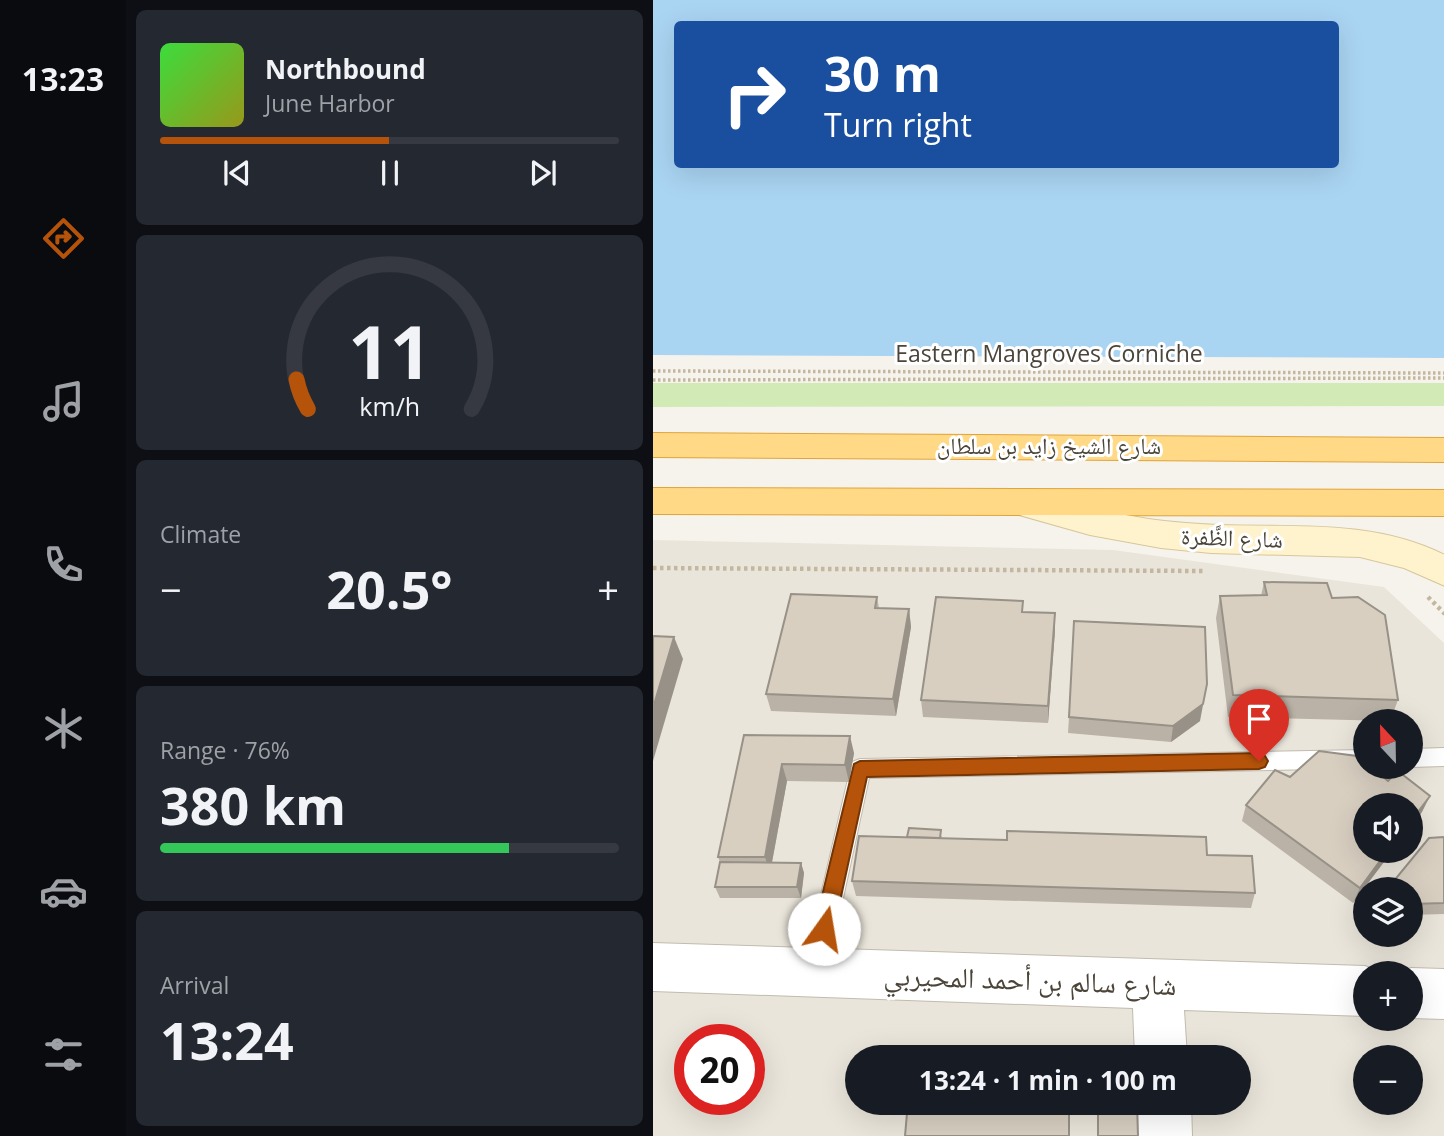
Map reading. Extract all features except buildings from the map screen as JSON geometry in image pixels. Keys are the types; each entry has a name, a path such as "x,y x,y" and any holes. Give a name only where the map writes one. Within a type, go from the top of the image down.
{"highway":[{"name":"شارع الشيخ زايد بن سلطان","path":"653,445 1444,450"},
{"path":"653,500 1444,503"}],"main road":[{"name":"شارع الظَّفرة","path":"1018,502 1130,532 1211,539 1336,540 1371,544 1404,554 1434,583"}],"street":[{"name":"شارع سالم بن أحمد المحيربي","path":"653,967 1353,991"},
{"path":"1157,985 1160,1045"},
{"path":"1423,993 1444,994"},
{"path":"1165,1115 1166,1136"}],"lane":[{"path":"1423,758 1444,757"},
{"path":"815,972 860,769 1353,759"}],"path":[{"name":"Eastern Mangroves Corniche","path":"653,371 1444,375"},
{"path":"653,380 1444,375"},
{"path":"653,568 1212,571"},
{"path":"1434,583 1444,614"}],"shaded area":[{"path":"653,540 1113,550 1384,587 1444,643 1444,1136 653,1136"}],"green space":[{"path":"653,383 1444,383 1445,406 653,407"}],"water":[{"path":"653,0 1444,0 1444,358 653,355"}],"route":[{"path":"824,929 860,769 1259,761"}]}
